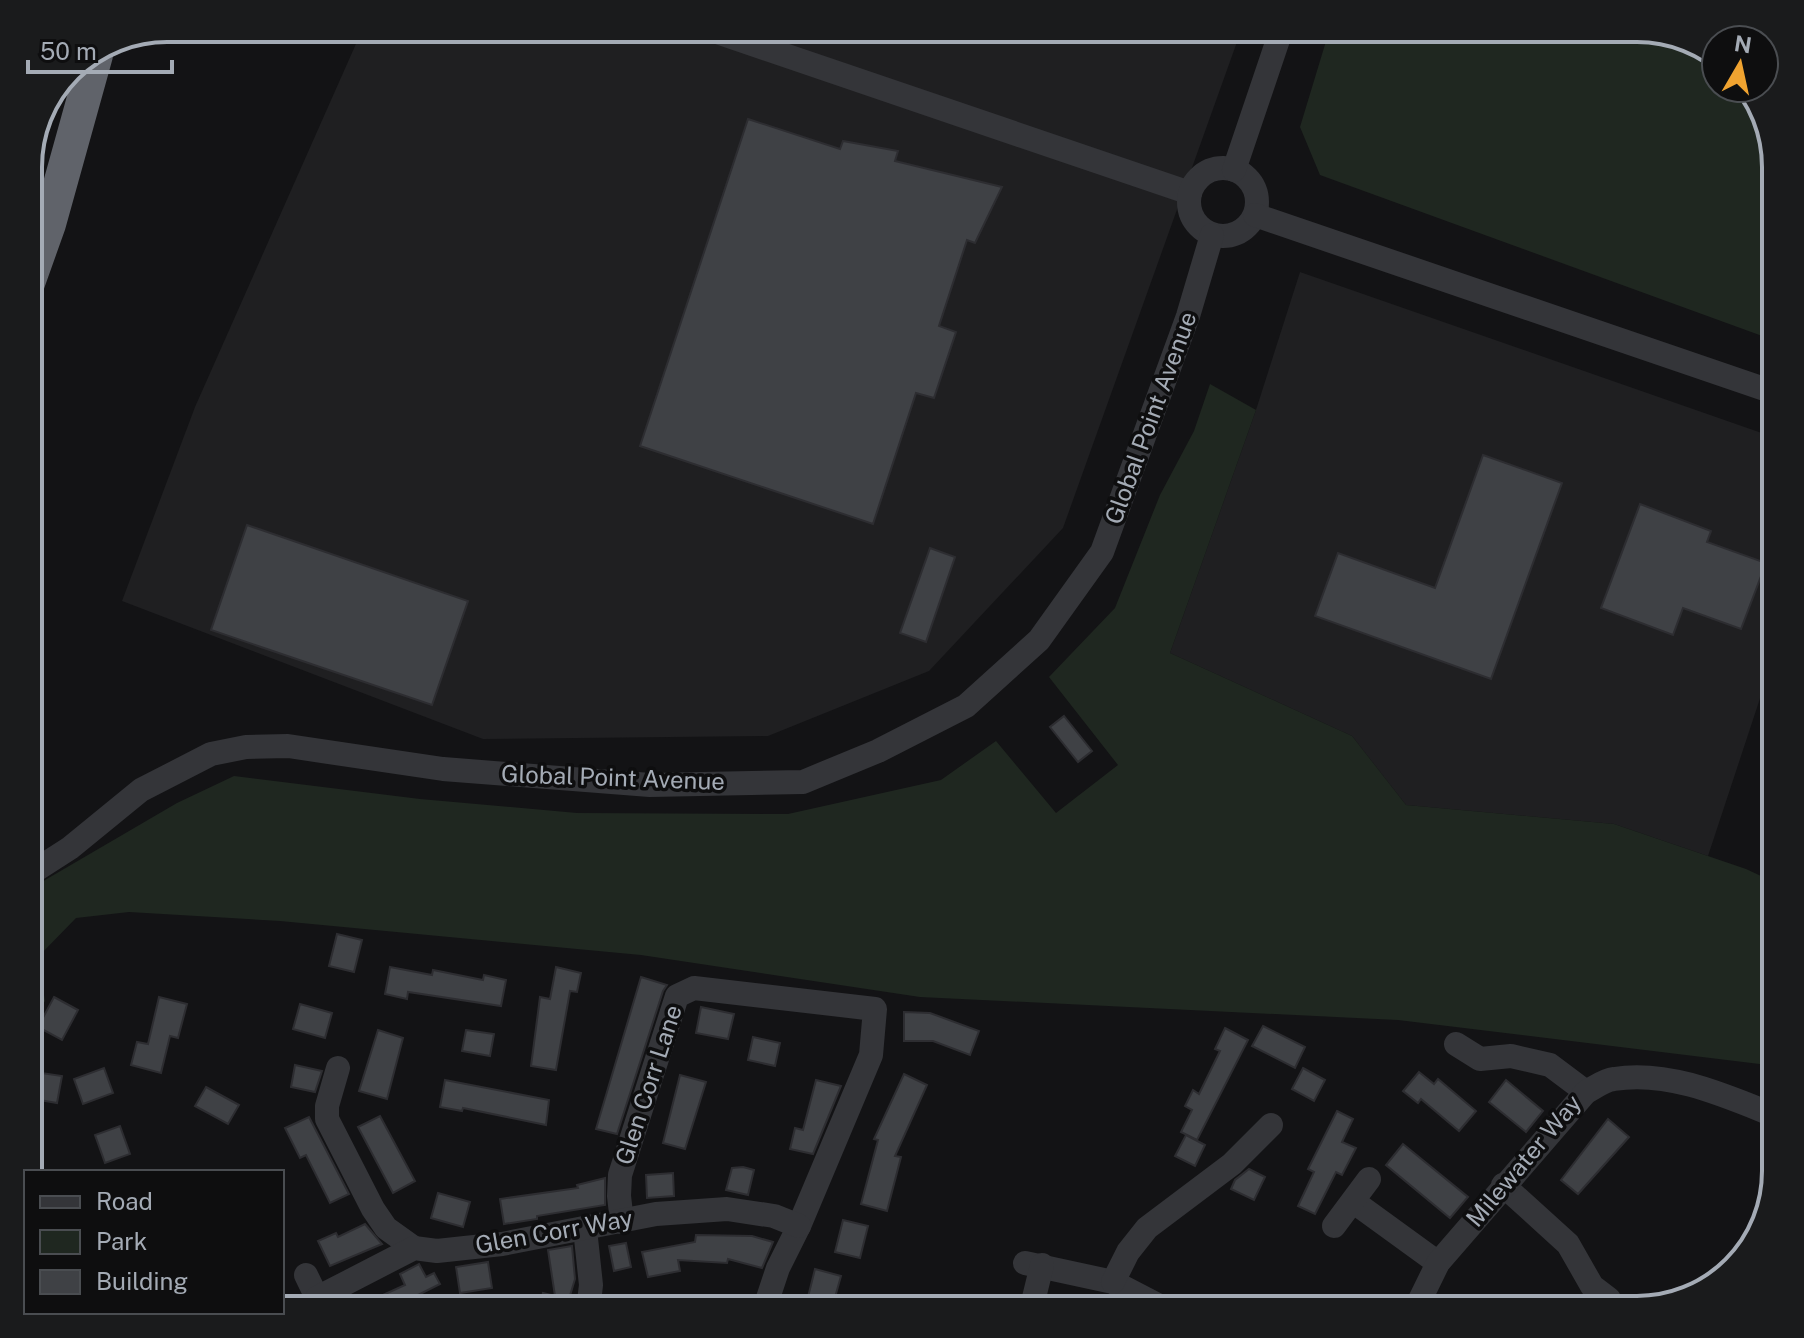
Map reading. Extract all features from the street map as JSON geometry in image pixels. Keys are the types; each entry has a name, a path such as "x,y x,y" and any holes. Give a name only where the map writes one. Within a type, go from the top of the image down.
{"highway":[{"path":"42,244 92,68"}],"street":[{"path":"746,42 1190,193"},
{"path":"1234,170 1277,42"},
{"path":"1223,168 1234,170 1249,180 1254,188 1255,215 1243,231 1223,237 1212,235 1193,219 1188,202 1190,193 1202,175 1223,168"},
{"path":"1255,215 1762,388"},
{"name":"Global Point Avenue","path":"42,866 70,848 141,790 211,754 246,747 288,746 443,769 650,785 803,782 878,751 966,706 1039,640 1102,552 1157,406 1212,235"},
{"name":"Glen Corr Lane","path":"622,1222 619,1196 624,1161 677,996 694,988 875,1009 871,1055 799,1226"},
{"name":"Milewater Way","path":"1422,1296 1438,1263 1586,1092 1550,1065 1511,1056 1480,1059 1456,1044"},
{"path":"338,1068 327,1106 327,1119 373,1209 386,1228 414,1248"},
{"path":"1586,1092 1611,1079 1659,1078 1716,1092 1762,1110"},
{"path":"1113,1282 1128,1252 1147,1228 1232,1164 1271,1125"},
{"path":"1334,1226 1369,1179"},
{"path":"1503,1185 1568,1244 1592,1286 1605,1296"},
{"path":"1354,1202 1438,1263"},
{"name":"Glen Corr Way","path":"333,1296 414,1248 437,1251 502,1244 656,1214 727,1209 774,1216 799,1226"},
{"path":"769,1296 778,1268 799,1226"},
{"path":"585,1229 590,1296"},
{"path":"1032,1296 1033,1264 1113,1282 1140,1296"},
{"path":"306,1275 316,1296"}],"shaded area":[{"path":"357,42 1237,42 1063,528 929,671 768,736 483,739 122,601 195,407"},
{"path":"1300,272 1762,433 1762,692 1708,856 1614,824 1406,805 1352,736 1170,653 1256,410"}],"green space":[{"path":"1326,42 1637,42 1677,49 1700,60 1700,104 1744,104 1758,135 1762,167 1762,336 1320,175 1300,127"},
{"path":"1210,384 1256,410 1170,653 1352,736 1406,805 1614,824 1762,876 1762,1064 1398,1020 920,997 641,955 280,921 129,912 76,918 42,953 42,882 177,803 234,776 420,799 577,813 788,814 941,780 996,741 1056,813 1118,765 1049,677 1115,608 1160,495 1194,431"}],"building":[{"path":"748,119 840,149 843,141 898,151 895,161 1002,187 975,243 967,240 939,326 956,332 934,398 916,393 873,524 640,446"},
{"path":"1483,455 1562,483 1491,679 1315,616 1338,553 1435,588"},
{"path":"1640,504 1711,531 1707,542 1762,562 1762,574 1741,629 1683,608 1673,635 1601,608"},
{"path":"247,525 468,601 432,705 211,630"},
{"path":"930,548 955,557 926,642 900,633"},
{"path":"1064,716 1092,751 1078,762 1050,727"},
{"path":"337,934 362,940 354,972 329,966"},
{"path":"390,967 432,975 433,970 483,980 484,975 506,980 501,1006 408,992 407,999 385,994"},
{"path":"556,967 581,973 577,992 570,991 556,1070 531,1066 540,997 550,999"},
{"path":"641,977 667,985 617,1134 596,1129"},
{"path":"54,997 78,1010 62,1040 42,1029 42,1020"},
{"path":"159,997 187,1004 178,1038 170,1036 161,1073 131,1065 137,1042 148,1044"},
{"path":"300,1004 332,1013 325,1038 293,1029"},
{"path":"701,1007 734,1014 728,1039 696,1033"},
{"path":"904,1012 930,1013 979,1031 970,1055 933,1041 904,1041"},
{"path":"1263,1026 1305,1047 1295,1068 1252,1046"},
{"path":"1225,1028 1248,1040 1197,1140 1181,1132 1192,1110 1185,1106 1193,1090 1199,1094 1220,1051 1215,1049"},
{"path":"378,1030 403,1038 387,1099 359,1091"},
{"path":"466,1030 494,1034 490,1056 462,1051"},
{"path":"753,1037 780,1043 775,1066 748,1060"},
{"path":"295,1065 322,1071 315,1092 291,1087"},
{"path":"104,1068 113,1093 83,1104 74,1079"},
{"path":"1303,1068 1325,1080 1314,1101 1292,1089"},
{"path":"1419,1072 1434,1084 1438,1079 1476,1111 1459,1131 1421,1099 1418,1103 1403,1091"},
{"path":"42,1073 62,1076 57,1103 42,1100"},
{"path":"904,1074 927,1085 895,1156 901,1157 887,1211 861,1204 878,1140 874,1139"},
{"path":"680,1075 706,1082 685,1149 663,1143"},
{"path":"445,1080 549,1100 546,1125 463,1108 462,1111 440,1107"},
{"path":"816,1080 841,1086 813,1154 790,1149 795,1128 803,1130"},
{"path":"1506,1080 1543,1111 1526,1132 1489,1102"},
{"path":"206,1087 239,1105 228,1124 195,1106"},
{"path":"1337,1111 1353,1119 1342,1142 1356,1148 1342,1175 1336,1172 1315,1214 1298,1206 1314,1172 1308,1169"},
{"path":"380,1116 415,1181 393,1193 358,1127"},
{"path":"309,1117 349,1194 330,1203 306,1155 300,1158 285,1128"},
{"path":"1608,1119 1629,1137 1578,1194 1561,1180"},
{"path":"120,1126 130,1154 105,1163 95,1135"},
{"path":"1186,1135 1205,1145 1195,1166 1175,1156"},
{"path":"1403,1144 1468,1197 1450,1218 1386,1165"},
{"path":"732,1168 754,1170 748,1195 726,1190"},
{"path":"1249,1169 1265,1177 1254,1200 1231,1189 1235,1180"},
{"path":"673,1173 674,1196 647,1198 646,1175"},
{"path":"605,1178 605,1205 504,1224 500,1199 578,1188 577,1185"},
{"path":"438,1193 470,1202 463,1227 431,1218"},
{"path":"843,1220 868,1226 860,1258 835,1252"},
{"path":"365,1224 382,1244 330,1266 318,1241 336,1233 338,1237"},
{"path":"696,1235 752,1236 773,1242 762,1268 728,1259 727,1263 678,1260 680,1271 648,1277 642,1252 695,1242"},
{"path":"626,1243 631,1267 614,1271 609,1246"},
{"path":"572,1246 575,1279 570,1296 555,1296 548,1250"},
{"path":"488,1262 492,1288 460,1293 456,1267"},
{"path":"419,1264 426,1277 434,1273 440,1284 416,1296 381,1296 405,1285 400,1274"},
{"path":"815,1269 841,1276 835,1296 808,1296"}]}
